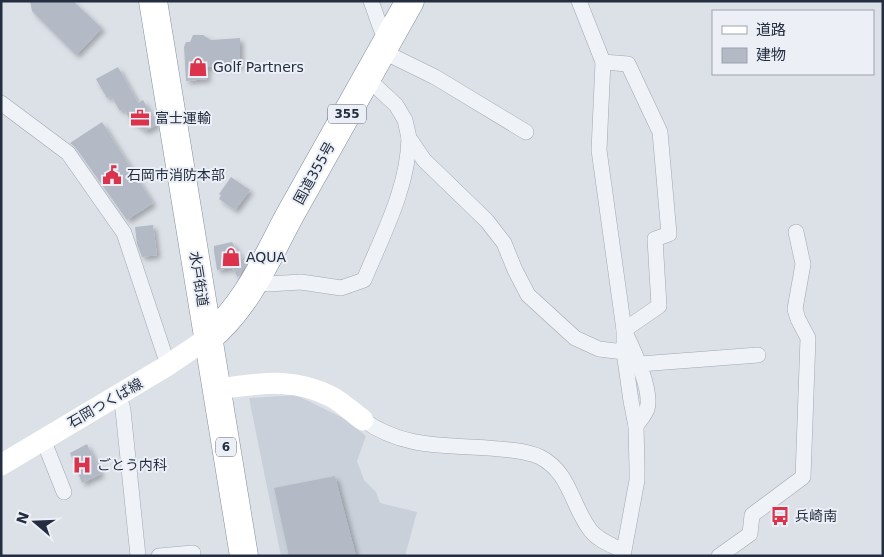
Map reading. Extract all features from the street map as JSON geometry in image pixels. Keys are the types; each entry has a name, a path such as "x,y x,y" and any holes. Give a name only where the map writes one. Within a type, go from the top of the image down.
{"highway":[{"name":"水戸街道","path":"154,1 244,556"},
{"name":"国道355号","path":"208,338 223,326 256,280 283,227 410,1"}],"main road":[{"name":"石岡つくば線","path":"1,465 168,365 208,338"},
{"path":"217,389 270,382 289,383 332,398 364,420"}],"street":[{"path":"371,1 386,43 435,77 526,132"},
{"path":"364,420 379,430 415,442 443,446 514,450 538,456 554,467 562,476 592,532 623,553 637,480 636,426 624,352 624,330 599,150 603,62 579,1"},
{"path":"603,62 628,64 660,132 669,234 656,239 659,306 624,330"},
{"path":"256,280 268,284 301,282 340,288 364,280 400,193 409,149 409,138 405,120 396,105 367,78"},
{"path":"1,103 68,153 124,233 168,365"},
{"path":"409,138 424,160 487,221 504,243 515,270 528,295 534,301 576,338 599,349 624,352"},
{"path":"719,556 750,534 752,515 803,477 808,338 795,309 803,264 796,232"},
{"path":"624,330 640,364 648,397 647,409 636,426"},
{"path":"640,364 758,355"},
{"path":"119,395 123,410 138,556"},
{"path":"43,439 64,492"},
{"path":"160,556 193,553"}],"shaded area":[{"path":"296,395 345,419 366,436 357,461 364,480 376,492 380,503 417,512 405,556 281,556 249,398"}],"building":[{"path":"30,1 73,1 102,28 76,55 32,11"},
{"path":"193,35 203,35 211,40 240,38 240,66 207,67 207,79 186,81 184,47 186,42 190,42"},
{"path":"118,67 138,103 143,100 157,125 145,131 130,120 124,109 120,111 111,96 107,98 96,79"},
{"path":"102,122 153,203 127,220 76,148 70,143"},
{"path":"231,177 250,190 235,210 219,199 221,195 219,194"},
{"path":"153,225 157,255 142,257 137,244 135,227"},
{"path":"232,242 246,265 238,277 232,268 217,270 214,246"},
{"path":"87,444 101,474 82,483 70,453"},
{"path":"335,476 356,556 289,556 274,488"}],"place":[{"name":"Golf Partners","path":"198,67"},
{"name":"富士運輸","path":"140,118"},
{"name":"石岡市消防本部","path":"112,175"},
{"name":"AQUA","path":"231,257"},
{"name":"ごとう内科","path":"82,465"},
{"name":"兵崎南","path":"780,516"}]}
